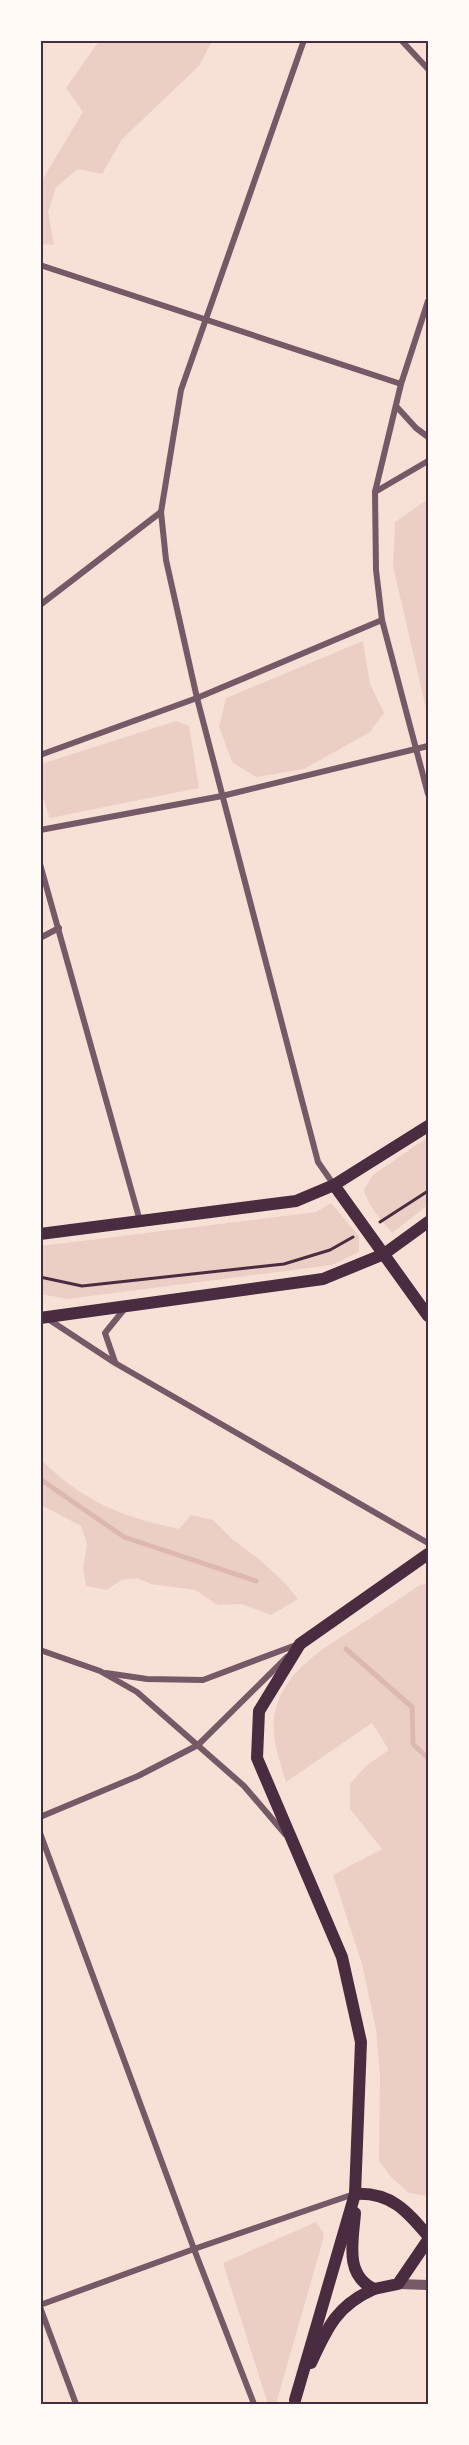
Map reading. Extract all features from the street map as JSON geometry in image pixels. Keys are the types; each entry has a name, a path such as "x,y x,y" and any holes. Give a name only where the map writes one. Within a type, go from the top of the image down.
{"main road":[{"path":"40,1234 296,1201 334,1185 429,1126"},
{"path":"334,1185 429,1316"},
{"path":"42,1316 126,1307 323,1279 384,1254 429,1222"},
{"path":"374,2289 359,2279 352,2262 361,2042 342,1957 257,1758 259,1711 300,1644 429,1554"},
{"path":"294,2402 316,2353 338,2313 355,2298 374,2289 398,2284 429,2238 407,2211 384,2197 371,2193 356,2194"},
{"path":"294,2402 356,2194"}],"street":[{"path":"304,40 181,390 160,512 166,560 222,796 318,1162 334,1185"},
{"path":"401,40 429,69"},
{"path":"40,265 401,384"},
{"path":"429,301 401,384 375,492 376,570 382,620 429,794"},
{"path":"396,406 416,428 429,437"},
{"path":"375,492 429,461"},
{"path":"40,605 160,512"},
{"path":"40,755 197,698 382,620"},
{"path":"40,830 222,796 429,746"},
{"path":"40,864 140,1221"},
{"path":"40,938 59,928"},
{"path":"115,1363 105,1333 126,1307"},
{"path":"42,1316 115,1363 429,1544"},
{"path":"40,1650 100,1671 147,1679 203,1680 300,1644"},
{"path":"40,1817 138,1776 198,1745 300,1644"},
{"path":"100,1671 137,1692 244,1785 294,1845"},
{"path":"40,1833 254,2404"},
{"path":"76,2404 40,2306 194,2249 356,2194"},
{"path":"398,2284 429,2285"}],"path":[{"path":"40,1276 82,1286 284,1264 330,1250 392,1217 429,1191"}],"shaded area":[{"path":"99,41 212,41 199,66 122,139 102,174 78,169 56,187 48,212 54,245 41,244 41,182 83,112 66,88"},
{"path":"428,499 428,717 393,566 395,522"},
{"path":"363,641 370,684 384,713 370,732 304,769 256,777 232,762 219,727 226,698"},
{"path":"176,721 189,726 199,788 50,818 40,784 44,763"},
{"path":"428,1137 428,1205 392,1233 379,1218 364,1190 373,1175"},
{"path":"331,1203 359,1236 359,1252 332,1265 67,1299 41,1294 40,1246 316,1212"},
{"path":"41,1460 88,1497 138,1519 179,1529 191,1515 213,1520 232,1539 284,1582 298,1599 271,1615 242,1604 218,1605 195,1590 151,1584 137,1578 121,1580 107,1590 86,1586 83,1568 87,1544 81,1526 41,1505"},
{"path":"428,1583 428,2196 409,2193 391,2177 379,2161 380,2075 376,2029 362,1964 333,1875 382,1849 350,1809 350,1784 367,1765 389,1750 372,1723 286,1782 278,1754 274,1725 277,1705 283,1691 302,1666 420,1585"},
{"path":"316,2222 324,2234 321,2247 276,2404 268,2404 223,2263"}],"waterway":[{"path":"40,1479 124,1537 256,1581"},
{"path":"346,1649 412,1707 413,1744 428,1758"}]}
